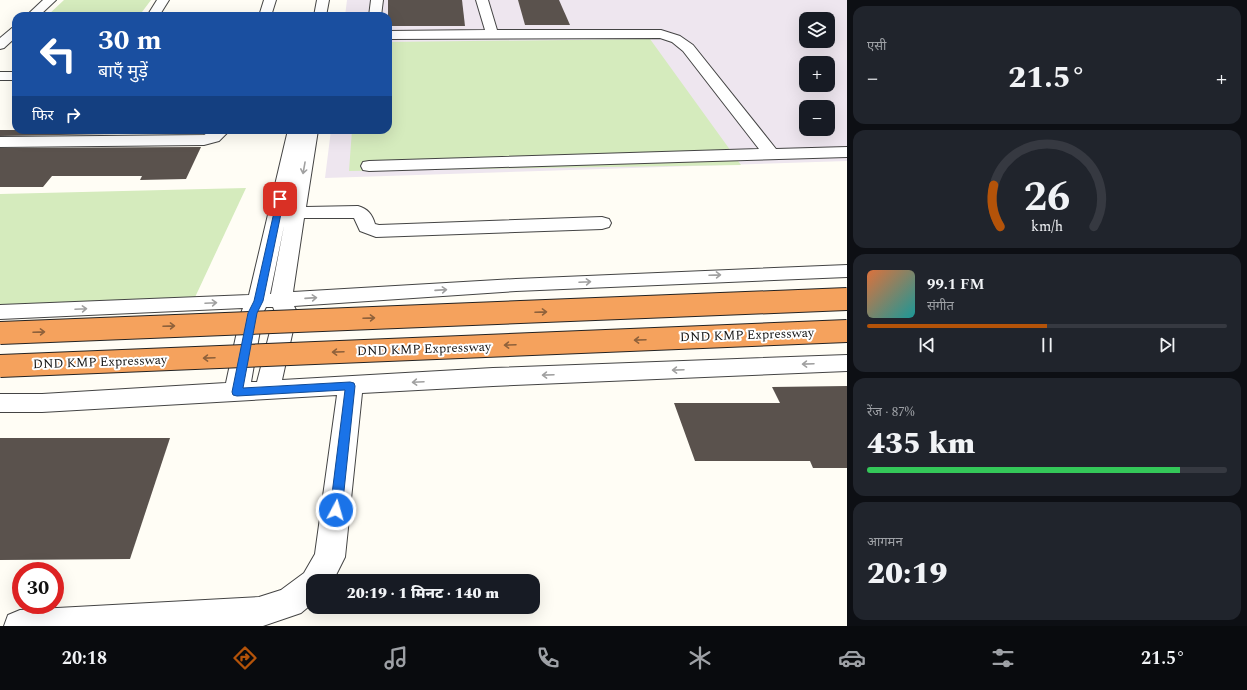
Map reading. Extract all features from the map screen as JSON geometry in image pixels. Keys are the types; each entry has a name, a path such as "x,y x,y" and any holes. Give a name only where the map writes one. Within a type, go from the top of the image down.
{"highway":[{"path":"0,333 847,299"},
{"name":"DND KMP Expressway","path":"0,366 847,331"}],"street":[{"path":"36,12 50,0"},
{"path":"156,12 163,0"},
{"path":"266,12 270,0"},
{"path":"321,12 323,0"},
{"path":"330,12 332,0"},
{"path":"376,0 376,12"},
{"path":"482,0 492,34"},
{"path":"0,31 12,31"},
{"path":"0,45 12,34"},
{"path":"392,35 661,34 676,39 688,48 771,154"},
{"path":"0,76 12,76"},
{"path":"0,142 204,140 213,138 218,134"},
{"path":"237,392 252,313 258,301 295,134"},
{"path":"267,390 286,312 281,300 309,134"},
{"path":"370,166 847,152"},
{"path":"296,213 358,212 363,216 367,227 376,231 602,223"},
{"path":"0,312 281,300 686,277 847,272"},
{"path":"0,403 42,403 500,377 847,362"},
{"path":"320,574 330,557 350,386"},
{"path":"20,626 258,612 290,602 306,589"}],"shaded area":[{"path":"347,0 847,0 847,161 325,178 330,134 392,134 392,12 346,12"}],"green space":[{"path":"64,0 151,0 142,12 51,12"},
{"path":"650,39 741,165 349,171 352,134 392,134 392,42"},
{"path":"246,188 190,308 0,313 0,194"}],"building":[{"path":"388,0 462,0 465,26 392,26 392,12 388,12"},
{"path":"518,0 559,0 570,25 525,25"},
{"path":"0,130 12,130 12,134 118,134 0,136"},
{"path":"201,147 186,179 140,180 142,176 52,176 43,187 0,187 0,148"},
{"path":"847,386 847,468 813,468 810,461 695,461 674,403 780,403 772,387"},
{"path":"0,438 170,438 130,559 0,560"}],"route":[{"path":"280,199 258,301 252,313 237,392 350,386 336,510"}]}
